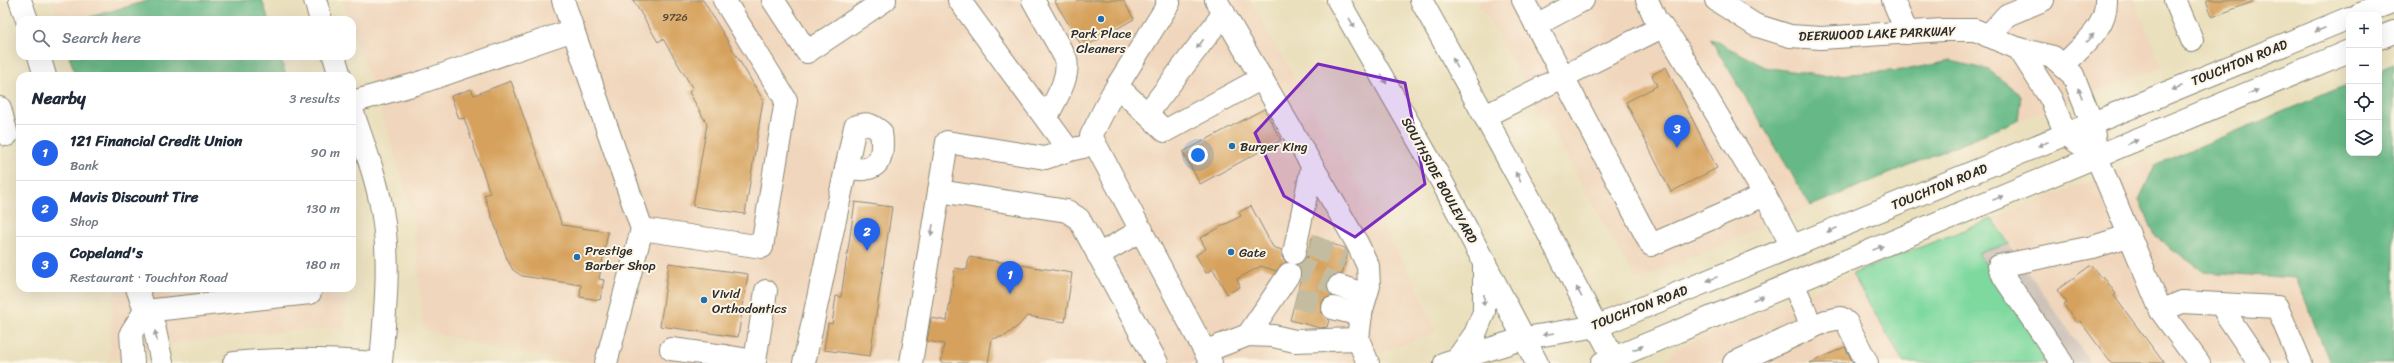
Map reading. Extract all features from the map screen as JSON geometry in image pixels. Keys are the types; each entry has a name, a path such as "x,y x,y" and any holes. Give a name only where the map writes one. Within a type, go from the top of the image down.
{"main road":[{"path":"20,0 26,16"},
{"path":"314,0 320,16"},
{"path":"563,0 642,229 606,363"},
{"path":"642,229 762,247 786,100 724,0"},
{"path":"773,0 807,52 885,0"},
{"path":"959,0 1069,150"},
{"path":"1033,0 1066,59 1068,68 1046,118"},
{"name":"SOUTHSIDE BOULEVARD","path":"1338,0 1441,180 1537,363"},
{"path":"1421,0 1598,326 1610,361 2346,52"},
{"path":"1523,0 1651,245 1765,195"},
{"path":"1536,25 1584,0"},
{"path":"1647,0 1765,195 1792,246"},
{"name":"DEERWOOD LAKE PARKWAY","path":"1716,0 1755,24 1790,36 1821,38 1943,30 1975,30 2019,49 2054,57 2072,75 2092,123 2097,157 2128,236 2161,311 2200,363"},
{"path":"1893,0 1907,33"},
{"path":"1988,36 2007,15 2043,0"},
{"path":"2063,66 2102,23 2107,12 2106,0"},
{"path":"2175,0 2192,40"},
{"path":"1170,1 1117,86 1091,136 1209,357 1248,335 1288,287"},
{"path":"2366,12 2394,1"},
{"path":"1147,114 1220,6 1357,243 1368,266 1369,286 1363,305 1358,339 1368,363"},
{"name":"TOUCHTON ROAD","path":"1451,361 1525,338 1598,326 2346,19"},
{"path":"1484,116 1662,27"},
{"path":"356,101 416,84 573,30"},
{"path":"2382,37 2394,32"},
{"path":"2019,49 2051,99 2066,134 2097,157"},
{"path":"40,60 44,72"},
{"path":"335,60 339,72"},
{"path":"1117,86 1165,131 1262,78"},
{"path":"0,108 9,134"},
{"path":"356,121 374,173 382,210 386,248 387,287 380,363"},
{"path":"911,363 947,142 1045,158 1069,150 1095,144"},
{"path":"804,363 846,167"},
{"path":"1300,246 1312,167"},
{"path":"939,191 1067,211 1079,219 1157,363"},
{"path":"1098,255 1142,230"},
{"path":"2062,363 2004,277 1999,266 2093,247 2128,236"},
{"path":"1346,259 1368,266"},
{"path":"1451,361 1475,334 1484,312 1484,261"},
{"path":"1793,283 1812,327"},
{"path":"1339,286 1363,305"},
{"path":"671,349 723,360 754,360 766,291"},
{"path":"138,292 145,311 154,326 162,363"},
{"path":"145,311 310,292"},
{"path":"2161,311 2182,302 2277,307 2301,363"},
{"path":"2221,304 2259,363"},
{"path":"1333,308 1363,305"},
{"path":"133,363 131,333 145,311"},
{"path":"1734,363 1826,321 1840,318 1847,323 1868,363"},
{"path":"1248,335 1273,336 1296,341 1358,339"},
{"path":"234,363 274,359 319,359 374,363"}],"highlighted area":[{"path":"1318,64 1405,83 1425,184 1355,237 1284,196 1255,133"}],"shaded area":[{"path":"51,0 151,0 93,16 57,16"},
{"path":"342,0 1249,0 1415,282 1436,332 1353,363 578,363 479,345 424,330 413,215 390,138 356,40 356,16 348,16"},
{"path":"1477,0 2135,0 2162,68 2018,120 2021,95 1951,61 1904,70 1824,76 1765,67 1711,38 1811,206 1637,281"},
{"path":"2150,158 2155,165 2139,200 2204,272 2296,278 2330,363 2091,363 1992,219"},
{"path":"2009,244 2091,363 2051,363 1978,253"},
{"path":"1852,274 1904,363 1662,363 1676,348"},
{"path":"114,292 347,292 344,327 242,335 181,343 109,361"}],"green space":[{"path":"151,0 262,0 268,16 93,16"},
{"path":"1710,38 1765,67 1824,76 1904,70 1951,61 1989,70 2021,95 2018,120 1811,206"},
{"path":"70,60 281,60 285,72 75,72"},
{"path":"2394,65 2394,363 2330,363 2296,278 2204,272 2156,237 2139,200 2155,165 2346,85 2346,156 2382,156 2382,70"},
{"path":"1992,219 2009,244 1978,253 2051,363 1904,363 1852,274"}],"building":[{"path":"633,0 703,0 763,100 745,214 693,206 707,124 689,92 693,89 663,39 658,42"},
{"path":"1054,0 1123,0 1134,19 1083,48"},
{"path":"2206,0 2254,0 2255,1 2212,17"},
{"path":"1666,67 1717,168 1671,192 1626,102 1657,86 1652,75"},
{"path":"511,81 562,225 608,232 599,279 604,280 600,300 580,297 581,285 522,276 513,270 507,259 484,195 490,193 464,118 459,119 451,96 471,89 474,95"},
{"name":"Burger King","path":"1264,109 1281,140 1200,184 1183,152"},
{"path":"855,202 892,207 870,356 824,350 828,323 832,324 836,296 841,297"},
{"name":"Gate","path":"1251,206 1273,247 1282,250 1282,257 1286,262 1276,271 1261,266 1237,279 1240,287 1227,294 1213,269 1206,273 1196,255 1206,249 1200,238 1241,216 1239,212"},
{"name":"Gate","path":"1312,238 1345,248 1348,253 1342,274 1331,276 1327,282 1327,289 1332,296 1324,299 1321,305 1321,312 1329,320 1327,327 1320,328 1290,320 1301,278 1300,269 1297,265 1307,257"},
{"path":"969,257 1072,273 1065,322 1027,316 1018,326 1005,336 992,339 988,363 941,363 944,344 927,341 931,318 947,321 955,268 967,270"},
{"name":"Vivid Orthodontics","path":"669,263 748,274 738,337 660,326"},
{"path":"2091,265 2101,278 2103,276 2116,294 2114,296 2164,363 2111,363 2080,321 2077,323 2064,305 2067,303 2057,290"},
{"path":"1845,347 1853,363 1810,363"}],"tunnel":[{"path":"1310,245 1346,259"},
{"path":"1292,264 1339,286"},
{"path":"1296,297 1333,308"}],"place":[{"name":"Park Place Cleaners","path":"1101,19"},
{"name":"Burger King","path":"1232,146"},
{"name":"Copeland's","path":"1677,148"},
{"name":"Mavis Discount Tire","path":"867,251"},
{"name":"Gate","path":"1231,252"},
{"name":"Prestige Barber Shop","path":"577,257"},
{"name":"121 Financial Credit Union","path":"1010,294"},
{"name":"Vivid Orthodontics","path":"704,300"}]}
